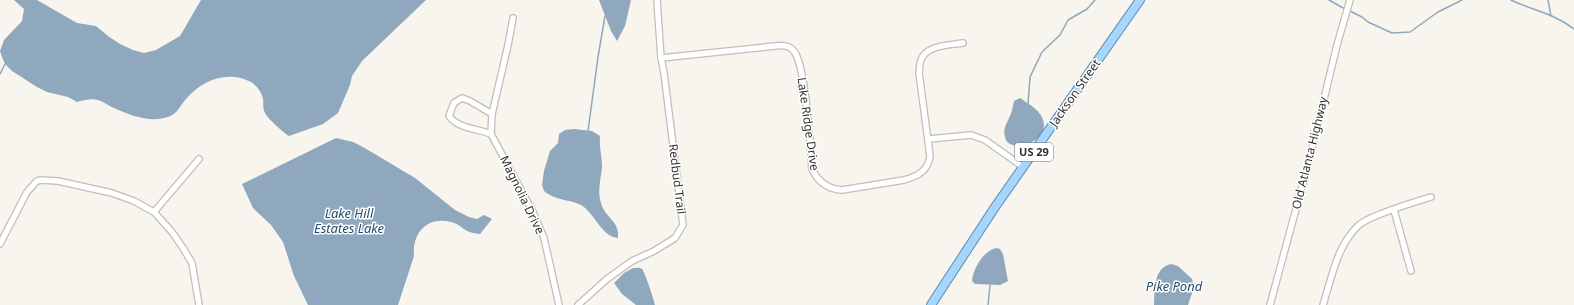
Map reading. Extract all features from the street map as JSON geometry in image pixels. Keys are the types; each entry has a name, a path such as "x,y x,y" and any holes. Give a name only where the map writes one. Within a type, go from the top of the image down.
{"main road":[{"name":"Jackson Street","path":"931,305 987,219 1140,0"}],"street":[{"name":"Redbud Trail","path":"578,305 607,279 632,261 654,251 675,238 683,225 661,58 657,0"},
{"name":"Old Atlanta Highway","path":"1270,305 1350,0"},
{"path":"492,114 462,98 454,103 449,116 452,121 465,127 491,134 492,114 513,18"},
{"name":"Lake Ridge Drive","path":"661,58 775,46 789,46 794,51 801,69 812,169 815,176 820,181 834,189 842,190 904,180 926,170 929,164 930,156 920,73 921,60 926,52 938,47 963,43"},
{"name":"Magnolia Drive","path":"491,134 533,212 544,238 559,305"},
{"path":"928,139 971,135 985,140 1023,167"},
{"path":"154,212 199,159"},
{"path":"0,244 27,192 34,184 41,180 58,181 112,193 134,201 154,212 172,232 192,263 199,305"},
{"path":"1324,305 1338,257 1360,224 1375,216 1430,197"},
{"path":"1394,210 1411,271"}],"water":[{"path":"14,0 37,0 77,23 96,26 120,44 144,53 156,50 180,36 201,0 426,0 362,61 352,76 350,85 338,113 323,124 289,136 265,113 262,96 255,85 251,82 233,77 225,77 208,82 192,92 175,113 169,117 158,119 132,115 95,99 77,102 68,97 47,92 12,71 5,64 2,57 0,51 4,40 22,21 24,9"},
{"path":"599,0 631,0 625,26 617,41 611,31"},
{"path":"1020,98 1040,114 1044,123 1043,131 1038,138 1031,143 1015,146 1008,143 1004,133 1014,101"},
{"path":"574,129 592,131 600,136 602,167 599,190 600,199 603,208 617,227 618,238 608,234 580,204 554,197 544,191 542,185 544,171 550,151 558,143 559,134 565,130"},
{"name":"Lake Hill Estates Lake","path":"336,138 353,142 363,147 415,178 455,210 477,219 484,215 492,219 480,234 469,232 457,224 442,221 428,224 423,228 418,234 416,240 414,256 398,305 308,305 294,276 283,242 271,225 253,208 242,184"},
{"path":"996,248 1000,249 1003,254 1008,281 1000,285 975,284 972,281 974,271 983,257 991,250"},
{"name":"Pike Pond","path":"1171,264 1178,266 1192,279 1194,287 1188,305 1154,305 1155,286 1158,275 1165,266"},
{"path":"633,268 642,269 655,305 636,305 622,294 614,283 624,273"}],"waterway":[{"path":"1028,104 1030,77 1042,52 1060,35 1068,20 1087,9 1095,0"},
{"path":"1329,0 1345,9"},
{"path":"1348,10 1362,17 1368,22 1392,33 1410,32 1438,12 1462,0"},
{"path":"1511,0 1551,16 1574,29"},
{"path":"1548,0 1551,16"},
{"path":"588,131 605,16"},
{"path":"0,74 5,64"},
{"path":"988,305 990,285"}]}
